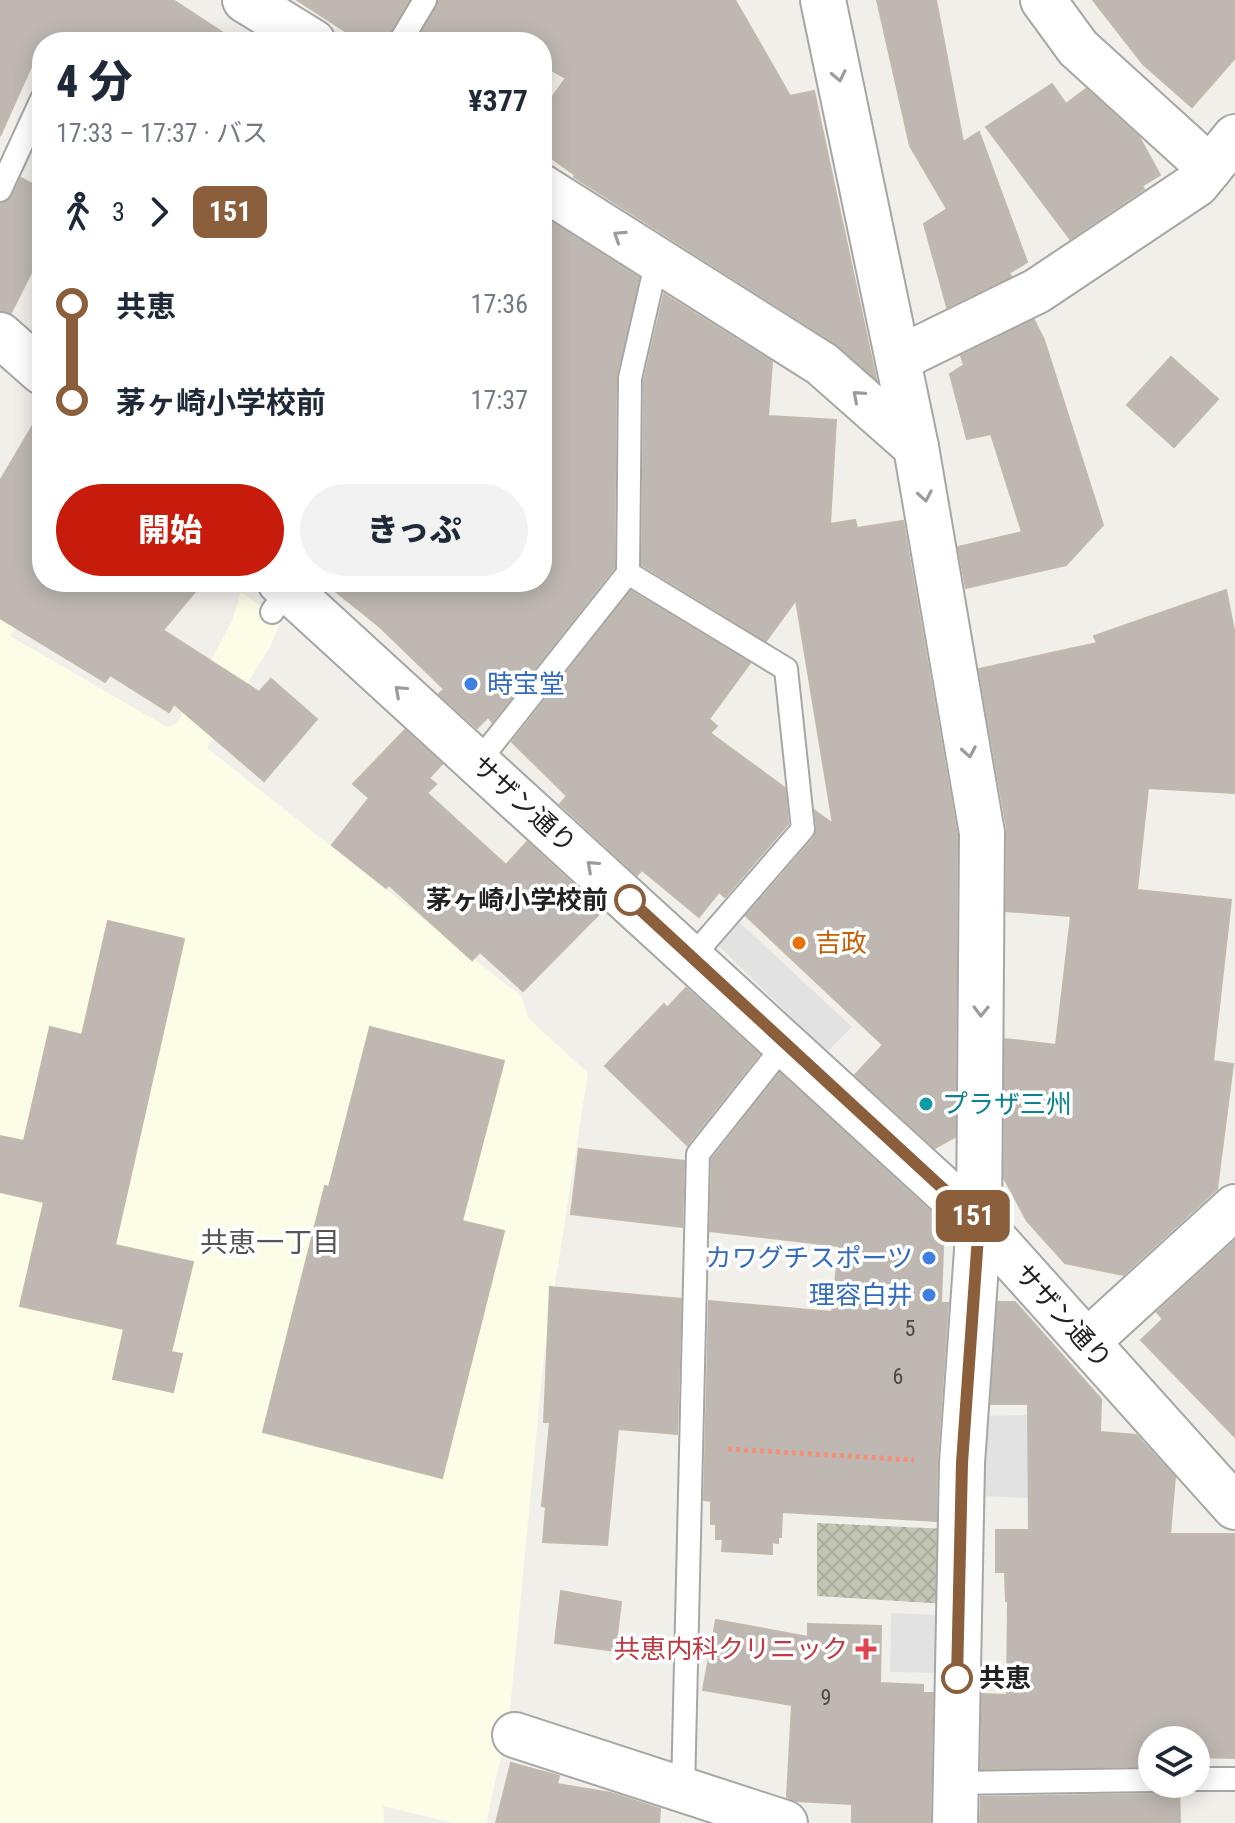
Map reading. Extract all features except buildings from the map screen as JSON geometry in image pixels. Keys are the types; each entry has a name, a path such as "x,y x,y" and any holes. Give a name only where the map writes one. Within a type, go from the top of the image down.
{"street":[{"path":"245,0 297,32"},
{"path":"823,0 916,447 982,833 979,1222 962,1463 955,1803"},
{"path":"898,359 1037,291 1197,184 1223,153 1078,48 1043,0"},
{"path":"552,193 822,364 916,447"},
{"path":"0,335 32,363"},
{"name":"サザン通り","path":"284,592 478,762 979,1222 1235,1507"},
{"path":"1087,1342 1235,1207"},
{"path":"515,1735 785,1823"}],"lane":[{"path":"406,32 425,0"},
{"path":"0,190 32,121"},
{"path":"478,762 628,573 630,378 657,260"},
{"path":"628,573 786,669 803,829 692,957"},
{"path":"683,1791 698,1154 786,1043"},
{"path":"1210,1779 1235,1779"},
{"path":"955,1803 1138,1782"}],"path":[{"path":"691,1447 962,1463"}],"shaded area":[{"path":"241,592 281,620 271,645 207,748 522,997 528,1018 588,1073 544,1355 509,1721 486,1823 453,1823 383,1806 384,1823 0,1823 0,610 20,623 10,636 167,727 178,722 232,621"},
{"path":"739,922 852,1027 827,1052 719,946"},
{"path":"1034,1415 1028,1498 982,1496 984,1416"},
{"path":"817,1523 949,1529 947,1604 817,1596"},
{"path":"891,1613 940,1615 938,1673 890,1672"}],"bus line":[{"name":"151","path":"630,900 979,1222 962,1463 957,1678"}],"place":[{"name":"時宝堂","path":"471,684"},
{"name":"茅ヶ崎小学校前","path":"630,900"},
{"name":"吉政","path":"799,943"},
{"name":"プラザ三州","path":"926,1104"},
{"name":"カワグチスポーツ","path":"929,1258"},
{"name":"理容白井","path":"929,1295"},
{"name":"共恵内科クリニック","path":"866,1649"},
{"name":"共恵","path":"957,1678"}],"district":[{"name":"共恵一丁目","path":"270,1242"}]}
